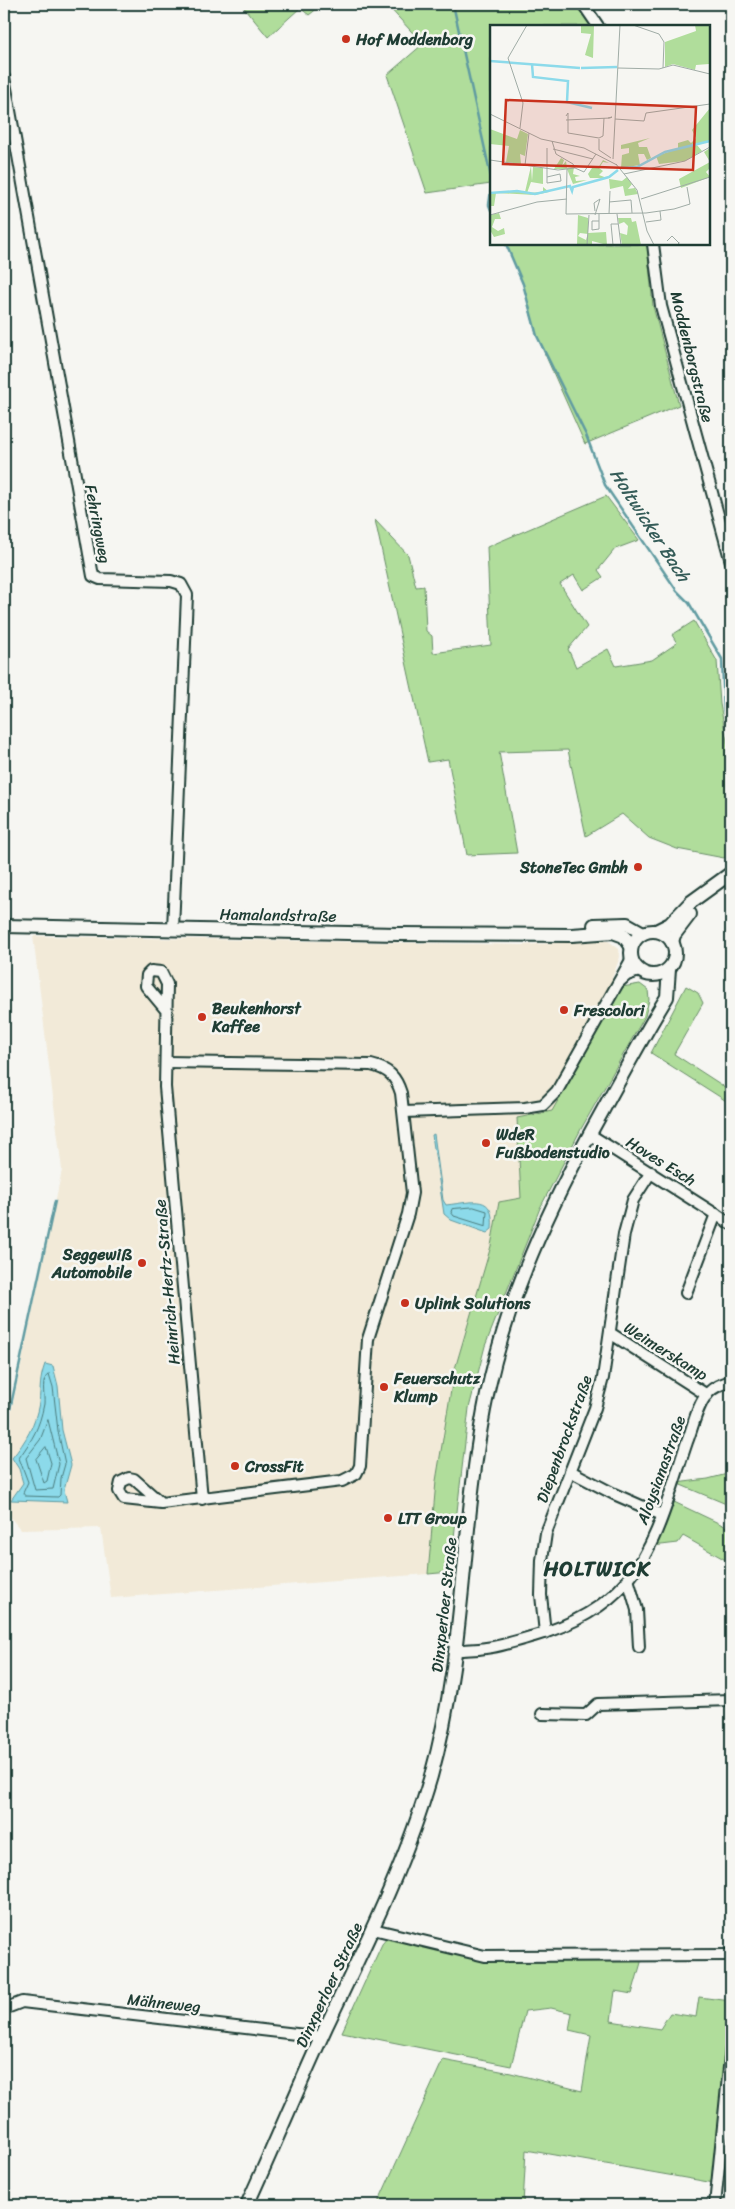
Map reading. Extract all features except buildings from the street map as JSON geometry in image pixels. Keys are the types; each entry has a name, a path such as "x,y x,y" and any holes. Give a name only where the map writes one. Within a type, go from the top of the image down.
{"main road":[{"path":"660,1008 660,986 655,978 644,973 631,960 631,946 643,933 656,931 670,924 692,902 731,873"},
{"path":"644,973 663,973 669,969 674,959 672,942 677,930 706,892"},
{"name":"Hamalandstraße","path":"552,934 571,928 618,922 627,924 643,933"},
{"name":"Hamalandstraße","path":"4,926 398,934 552,934 572,936 613,932 624,936 631,946"},
{"path":"656,931 663,933 672,942"},
{"name":"Dinxperloer Straße","path":"247,2205 372,1929 412,1833 431,1777 449,1701 457,1650 474,1478 484,1412 497,1352 529,1258 589,1134 667,997 669,969"}],"street":[{"path":"583,4 597,25"},
{"name":"Fehringweg","path":"4,77 93,576 100,579 170,581 181,584 187,594 173,929"},
{"name":"Moddenborgstraße","path":"653,245 661,306 731,562"},
{"path":"404,1112 526,1108 543,1105 557,1091 631,960"},
{"path":"616,984 627,975 644,973"},
{"name":"Heinrich-Hertz-Straße","path":"166,1010 165,1087 202,1499"},
{"path":"161,1503 342,1481 353,1478 360,1466 368,1338 408,1214 412,1193 404,1112 398,1082 386,1069 371,1065 166,1062"},
{"name":"Hoves Esch","path":"589,1134 731,1224"},
{"name":"Diepenbrockstraße","path":"545,1633 541,1595 542,1560 550,1519 595,1408 604,1378 626,1225 633,1200 651,1172"},
{"path":"686,1293 716,1214"},
{"name":"Weimerskamp","path":"610,1333 707,1395"},
{"path":"707,1395 716,1386 731,1381"},
{"name":"Aloysianastraße","path":"457,1650 480,1651 545,1633 575,1622 607,1600 628,1580 643,1556 662,1515 697,1415 707,1395"},
{"path":"570,1472 662,1515"},
{"path":"628,1580 637,1610 639,1647"},
{"path":"542,1714 586,1715 598,1704 731,1700"},
{"path":"372,1929 486,1956 731,1955"},
{"name":"Mähneweg","path":"4,2010 22,2002 322,2036"},
{"path":"715,2205 731,2047"}],"shaded area":[{"path":"33,936 523,945 603,940 610,942 619,949 620,957 612,978 622,987 552,1111 517,1119 521,1198 499,1202 491,1246 454,1372 436,1481 428,1574 111,1598 101,1528 21,1530 4,1510 4,1446 62,1170"}],"green space":[{"path":"241,4 323,4 309,15 300,8 268,37"},
{"path":"386,4 576,4 590,25 490,25 490,184 427,193 387,75 423,44"},
{"path":"506,245 647,245 653,306 679,405 585,444 536,334 523,284"},
{"path":"606,496 639,540 615,549 598,570 603,577 583,590 574,575 560,584 587,627 568,649 576,667 608,649 616,666 652,660 677,643 672,635 694,621 717,661 720,704 731,763 731,851 724,858 677,849 649,838 622,814 586,836 568,750 499,752 517,853 467,855 448,759 428,762 375,520 408,555 416,587 424,586 426,631 432,636 433,653 491,645 487,547"},
{"path":"640,984 648,990 649,1000 645,1016 581,1129 540,1208 485,1346 469,1408 450,1572 428,1574 436,1481 454,1372 491,1246 499,1202 521,1198 517,1118 552,1111 622,987"},
{"path":"686,986 698,993 703,1003 674,1054 731,1091 731,1104 651,1053"},
{"path":"731,1473 731,1506 676,1483 708,1479"},
{"path":"672,1501 731,1529 731,1563 683,1536 678,1543 653,1546"},
{"path":"388,1937 490,1959 642,1959 632,1994 615,1991 611,2021 660,2029 670,2013 696,2017 699,1997 731,2001 714,2183 526,2150 523,2205 377,2205 443,2060 511,2073 582,2091 591,2035 569,2030 572,2013 551,2008 525,2011 511,2066 342,2032 382,1944"}],"water":[{"path":"434,1134 443,1200 446,1205 481,1202 486,1205 490,1210 492,1218 492,1229 487,1233 451,1220 444,1214 432,1135"},
{"path":"45,1364 53,1366 58,1386 62,1430 71,1465 64,1490 67,1502 11,1500 23,1483 19,1469 12,1458 26,1439 35,1418"}],"waterway":[{"name":"Holtwicker Bach","path":"453,4 490,172"},
{"name":"Holtwicker Bach","path":"490,198 490,208"},
{"name":"Holtwicker Bach","path":"506,245 523,284 537,336 586,435 605,485 677,591 689,603 722,659 724,711 731,734"},
{"path":"4,1437 55,1201"}],"place":[{"name":"Hof Moddenborg","path":"346,39"},
{"name":"StoneTec Gmbh","path":"638,867"},
{"name":"Frescolori","path":"564,1010"},
{"name":"Beukenhorst Kaffee","path":"202,1017"},
{"name":"WdeR Fußbodenstudio","path":"486,1143"},
{"name":"Seggewiß Automobile","path":"142,1263"},
{"name":"Uplink Solutions","path":"405,1303"},
{"name":"Feuerschutz Klump","path":"384,1387"},
{"name":"CrossFit","path":"235,1466"},
{"name":"LTT Group","path":"388,1518"}],"district":[{"name":"HOLTWICK","path":"597,1569"}]}
